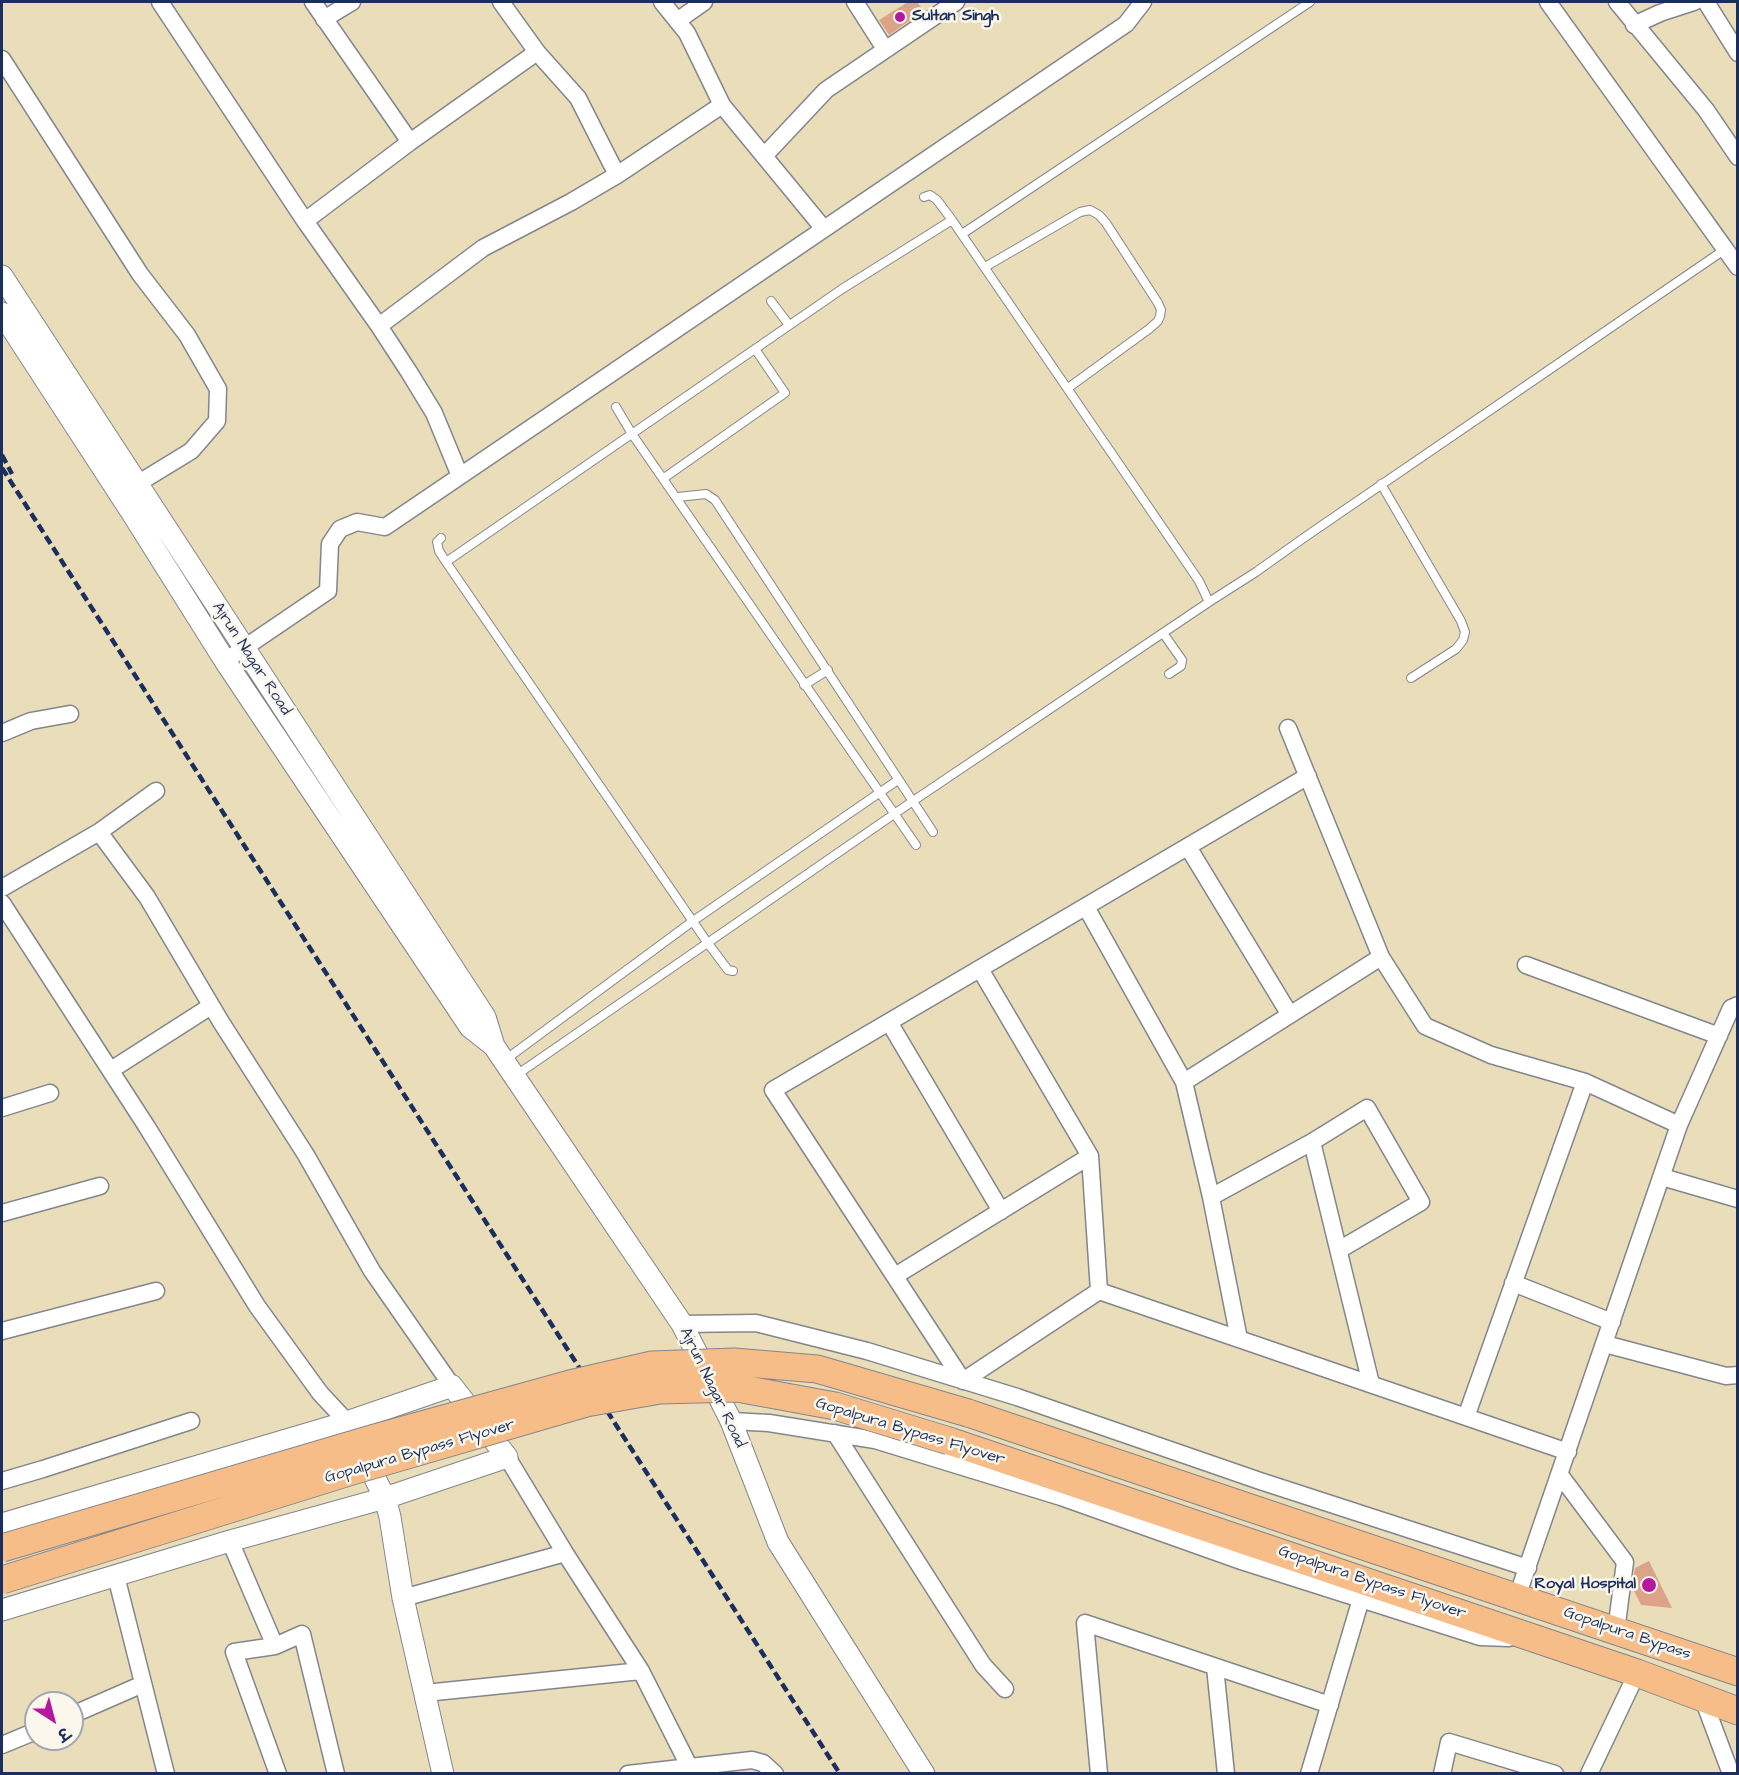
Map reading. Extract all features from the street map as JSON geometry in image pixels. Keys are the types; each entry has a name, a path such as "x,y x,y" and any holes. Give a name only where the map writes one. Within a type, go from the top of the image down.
{"main road":[{"name":"Gopalpura Bypass Flyover","path":"2,1548 375,1438 570,1384 652,1365 734,1362 817,1369 968,1413 1517,1597"},
{"name":"Gopalpura Bypass Flyover","path":"2,1580 352,1471 586,1403 660,1390 737,1388 835,1406 949,1441 1531,1638"},
{"name":"Gopalpura Bypass","path":"1517,1597 1737,1672"},
{"name":"Gopalpura Bypass","path":"1531,1638 1637,1673 1737,1711"}],"street":[{"path":"160,2 305,221 379,326 434,413 460,476"},
{"path":"313,2 410,142"},
{"path":"324,19 352,2"},
{"path":"501,2 537,52 578,98 617,175"},
{"path":"662,2 687,33 722,105 824,229"},
{"path":"677,21 704,2"},
{"path":"855,2 885,49"},
{"path":"765,155 826,90 956,2"},
{"path":"225,662 328,591 330,544 340,529 357,522 386,527 1126,24 1143,2"},
{"path":"1548,2 1737,267"},
{"path":"1617,2 1706,110 1737,157"},
{"path":"1706,2 1737,53"},
{"path":"1634,24 1685,3"},
{"path":"305,221 410,142 537,52"},
{"path":"2,59 140,274 187,336 218,389 217,421 191,451 137,484"},
{"path":"379,326 483,248 617,175 722,105"},
{"name":"Ajrun Nagar Road","path":"2,276 485,1017 504,1061 682,1324 731,1421 778,1542 924,1773"},
{"name":"Ajrun Nagar Road","path":"2,313 225,662 470,1027 504,1061"},
{"path":"2,733 31,721 70,714"},
{"path":"1288,728 1382,957 1425,1026 1491,1055 1585,1082 1680,1125"},
{"path":"963,1381 773,1090 1308,776"},
{"path":"2,888 99,832 156,791"},
{"path":"99,832 147,897 212,1006 306,1155 372,1271 452,1386 507,1457 640,1671 690,1768"},
{"path":"1188,847 1290,1014"},
{"path":"2,903 111,1070 257,1306 320,1394 347,1422 385,1498 403,1598 443,1773"},
{"path":"1086,907 1184,1082 1211,1197 1239,1339"},
{"path":"1184,1082 1382,957"},
{"path":"1526,965 1719,1036"},
{"path":"980,969 1090,1156 1099,1291"},
{"path":"1517,1597 1680,1125 1731,1008 1737,1005"},
{"path":"111,1070 212,1006"},
{"path":"889,1022 1001,1211"},
{"path":"1466,1417 1585,1082"},
{"path":"2,1108 50,1093"},
{"path":"1211,1197 1312,1142 1367,1108 1421,1202 1339,1251"},
{"path":"1312,1142 1371,1384"},
{"path":"895,1276 1090,1156"},
{"path":"1662,1177 1737,1199"},
{"path":"2,1213 100,1186"},
{"path":"1513,1283 1612,1322"},
{"path":"2,1332 156,1291"},
{"path":"1099,1291 1568,1452"},
{"path":"963,1381 1099,1291"},
{"path":"682,1324 756,1323 867,1351 1017,1397 1260,1481 1528,1568"},
{"path":"1605,1344 1726,1376 1737,1375"},
{"path":"2,1524 347,1422 452,1386"},
{"path":"2,1481 191,1421"},
{"path":"731,1421 769,1423 875,1440 1061,1497 1244,1562 1480,1637 1531,1638"},
{"path":"835,1433 983,1665 1005,1689"},
{"path":"2,1610 230,1541 385,1498 507,1457"},
{"path":"1560,1475 1625,1562 1616,1631"},
{"path":"230,1541 274,1646"},
{"path":"403,1598 565,1553"},
{"path":"116,1576 166,1773"},
{"path":"1309,1773 1361,1599"},
{"path":"1099,1773 1085,1623 1330,1705"},
{"path":"278,1773 234,1652 274,1646 302,1634 336,1773"},
{"path":"1215,1667 1226,1773"},
{"path":"425,1693 640,1671"},
{"path":"1589,1773 1637,1673"},
{"path":"84,1710 143,1684"},
{"path":"1703,1700 1731,1773"},
{"path":"2,1745 24,1736"},
{"path":"1442,1773 1449,1742 1555,1773"},
{"path":"628,1773 752,1760 763,1763 775,1773"}],"lane":[{"path":"962,234 1310,2"},
{"path":"924,197 930,195 937,200 962,234 1199,581 1209,602"},
{"path":"985,267 1080,212 1090,210 1106,223 1158,303 1161,310 1160,316 1149,329 1068,388"},
{"path":"446,562 842,289 952,220"},
{"path":"504,1061 706,942 1209,602 1257,572 1381,484 1724,250"},
{"path":"771,301 789,326"},
{"path":"664,478 785,393 755,349"},
{"path":"616,407 632,434 678,497 915,845"},
{"path":"1381,484 1461,621 1465,632 1463,640 1456,649 1411,678"},
{"path":"678,497 706,494 715,500 933,832"},
{"path":"441,538 437,542 439,551 446,562 706,942 728,970 733,970"},
{"path":"1163,633 1182,660 1181,666 1169,674"},
{"path":"804,685 828,670"},
{"path":"504,1061 693,921 898,780"}],"building":[{"name":"Sultan Singh","path":"908,2 917,2 924,11 889,35 879,20"},
{"path":"1649,1561 1672,1608 1641,1605 1632,1587 1635,1568"}],"railway":[{"path":"2,455 12,474"},
{"path":"2,468 840,1774"}],"place":[{"name":"Sultan Singh","path":"900,17"},
{"name":"Royal Hospital","path":"1649,1585"}]}
